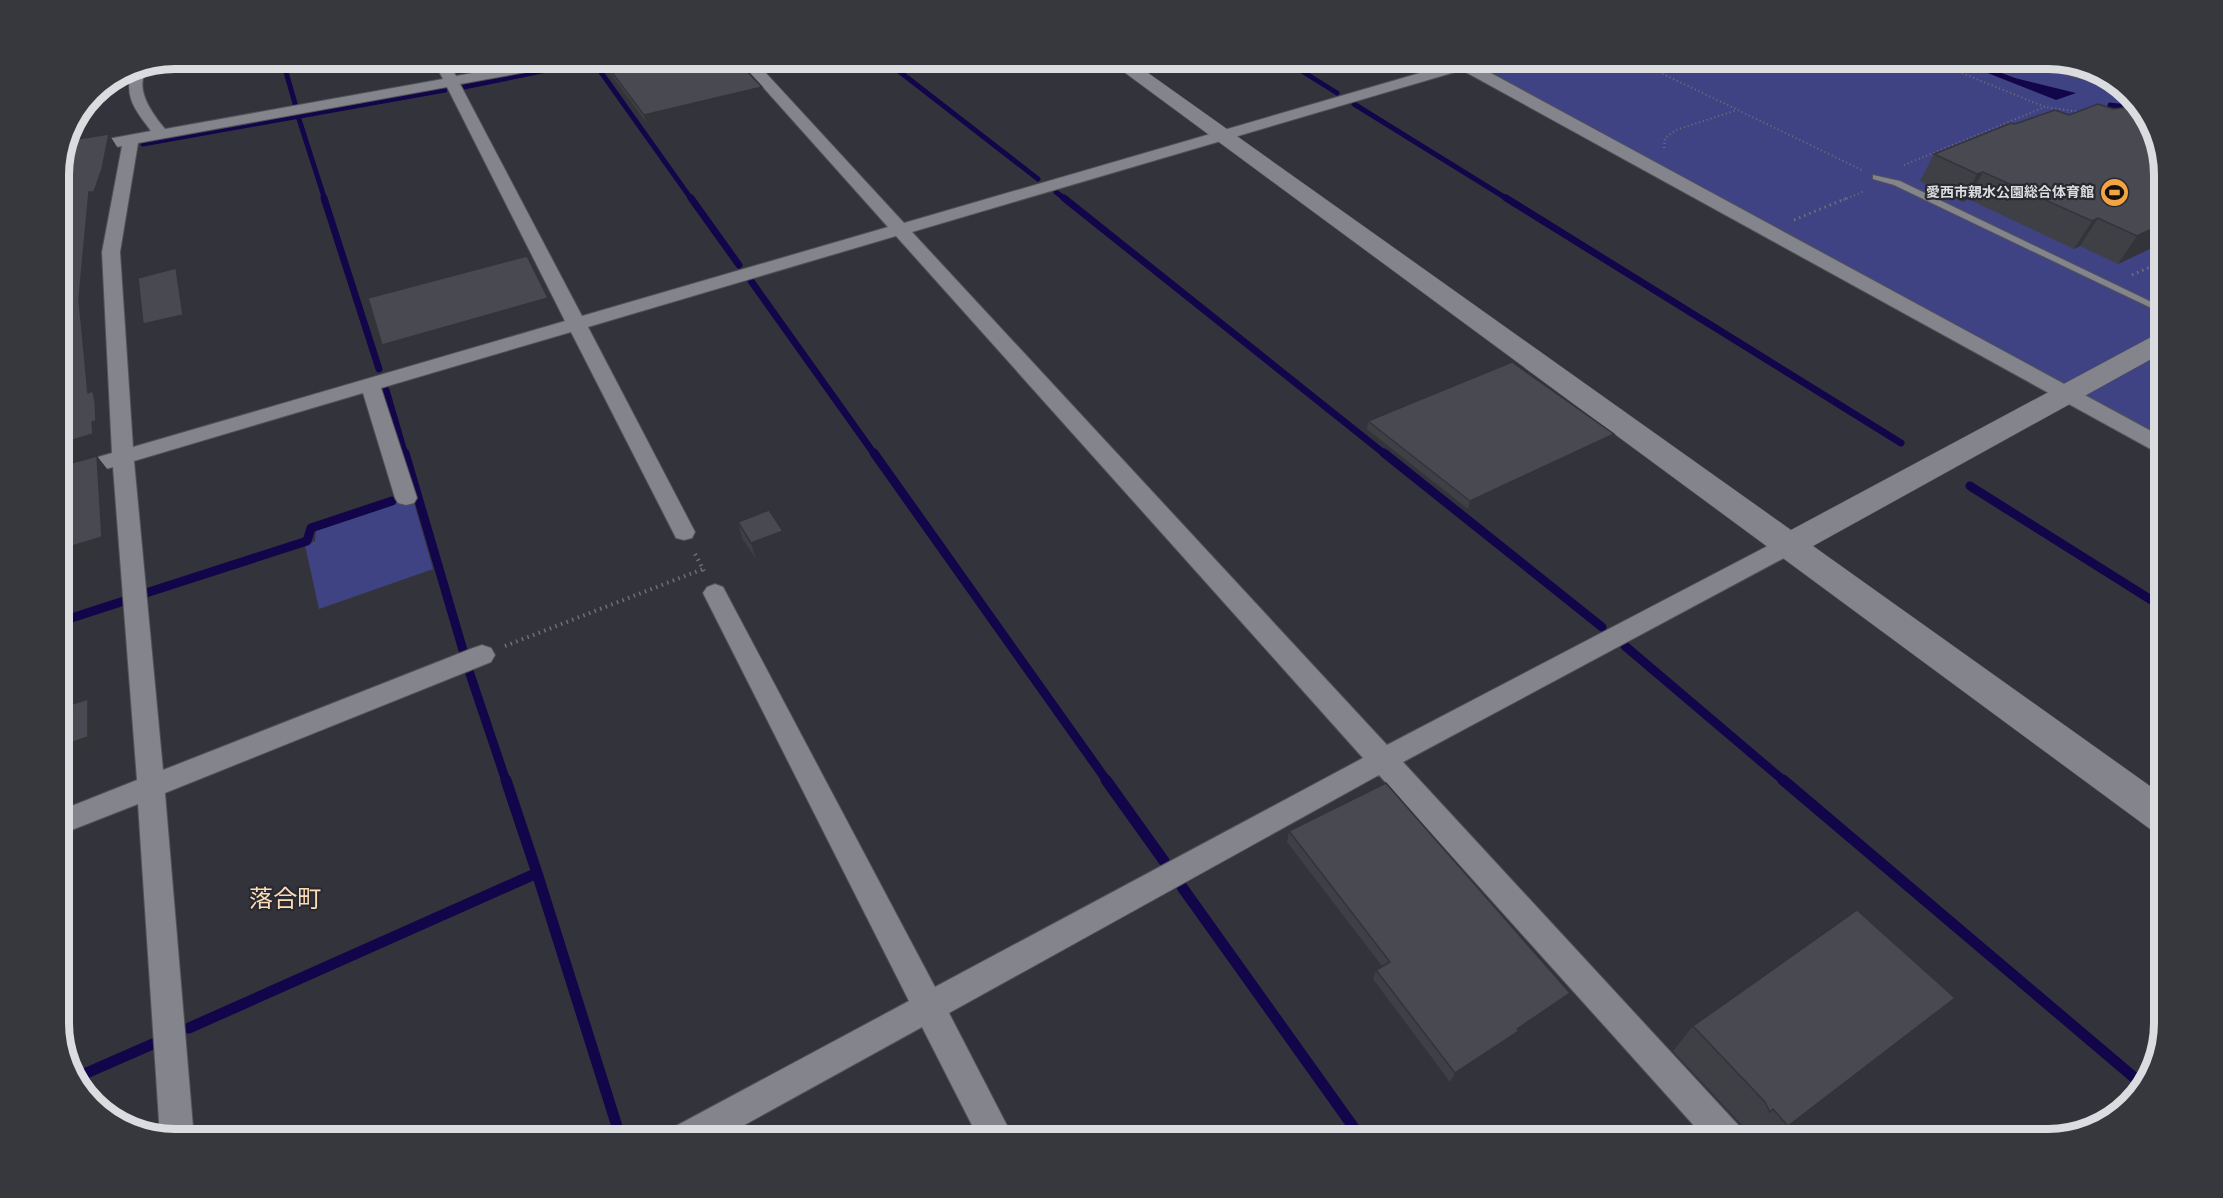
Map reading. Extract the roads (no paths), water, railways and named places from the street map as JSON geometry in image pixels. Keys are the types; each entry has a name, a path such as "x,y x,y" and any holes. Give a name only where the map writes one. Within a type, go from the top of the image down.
{"street":[{"path":"445,69 684,532"},
{"path":"72,150 525,69"},
{"path":"754,69 1718,1129"},
{"path":"1129,69 2154,810"},
{"path":"69,472 578,325 1434,69"},
{"path":"1470,69 2154,442"},
{"path":"137,76 135,82 142,105 161,134"},
{"path":"131,140 111,252 123,456 152,786 176,1129"},
{"path":"706,1129 1383,760 2154,346"},
{"path":"370,384 406,498"},
{"path":"709,581 991,1129"},
{"path":"69,819 471,659"}],"lane":[{"path":"1876,177 1897,183 2154,306"}],"waterway":[{"path":"285,69 296,107"},
{"path":"464,87 552,69"},
{"path":"599,69 692,200"},
{"path":"896,69 1038,179"},
{"path":"1299,69 1337,93"},
{"path":"298,116 445,90"},
{"path":"1354,104 1509,200"},
{"path":"2110,105 2130,107"},
{"path":"143,144 298,116"},
{"path":"298,116 325,200"},
{"path":"1056,192 1066,200"},
{"path":"324,198 379,369"},
{"path":"691,198 739,265"},
{"path":"1064,198 1386,455"},
{"path":"1506,198 1901,443"},
{"path":"751,281 875,455"},
{"path":"386,390 405,455"},
{"path":"405,453 470,674 506,781"},
{"path":"874,453 1107,781"},
{"path":"1384,453 1602,627"},
{"path":"1970,486 2154,602"},
{"path":"146,593 307,541 311,528 392,501"},
{"path":"69,619 124,601"},
{"path":"1625,646 1784,781"},
{"path":"506,780 537,873"},
{"path":"1106,780 1164,861"},
{"path":"1783,780 2137,1080"},
{"path":"189,1028 537,873"},
{"path":"537,873 618,1129"},
{"path":"1182,887 1355,1129"},
{"path":"83,1075 155,1043"}],"place":[{"name":"愛西市親水公園総合体育館","path":"2115,192"}],"district":[{"name":"落合町","path":"285,899"}]}
